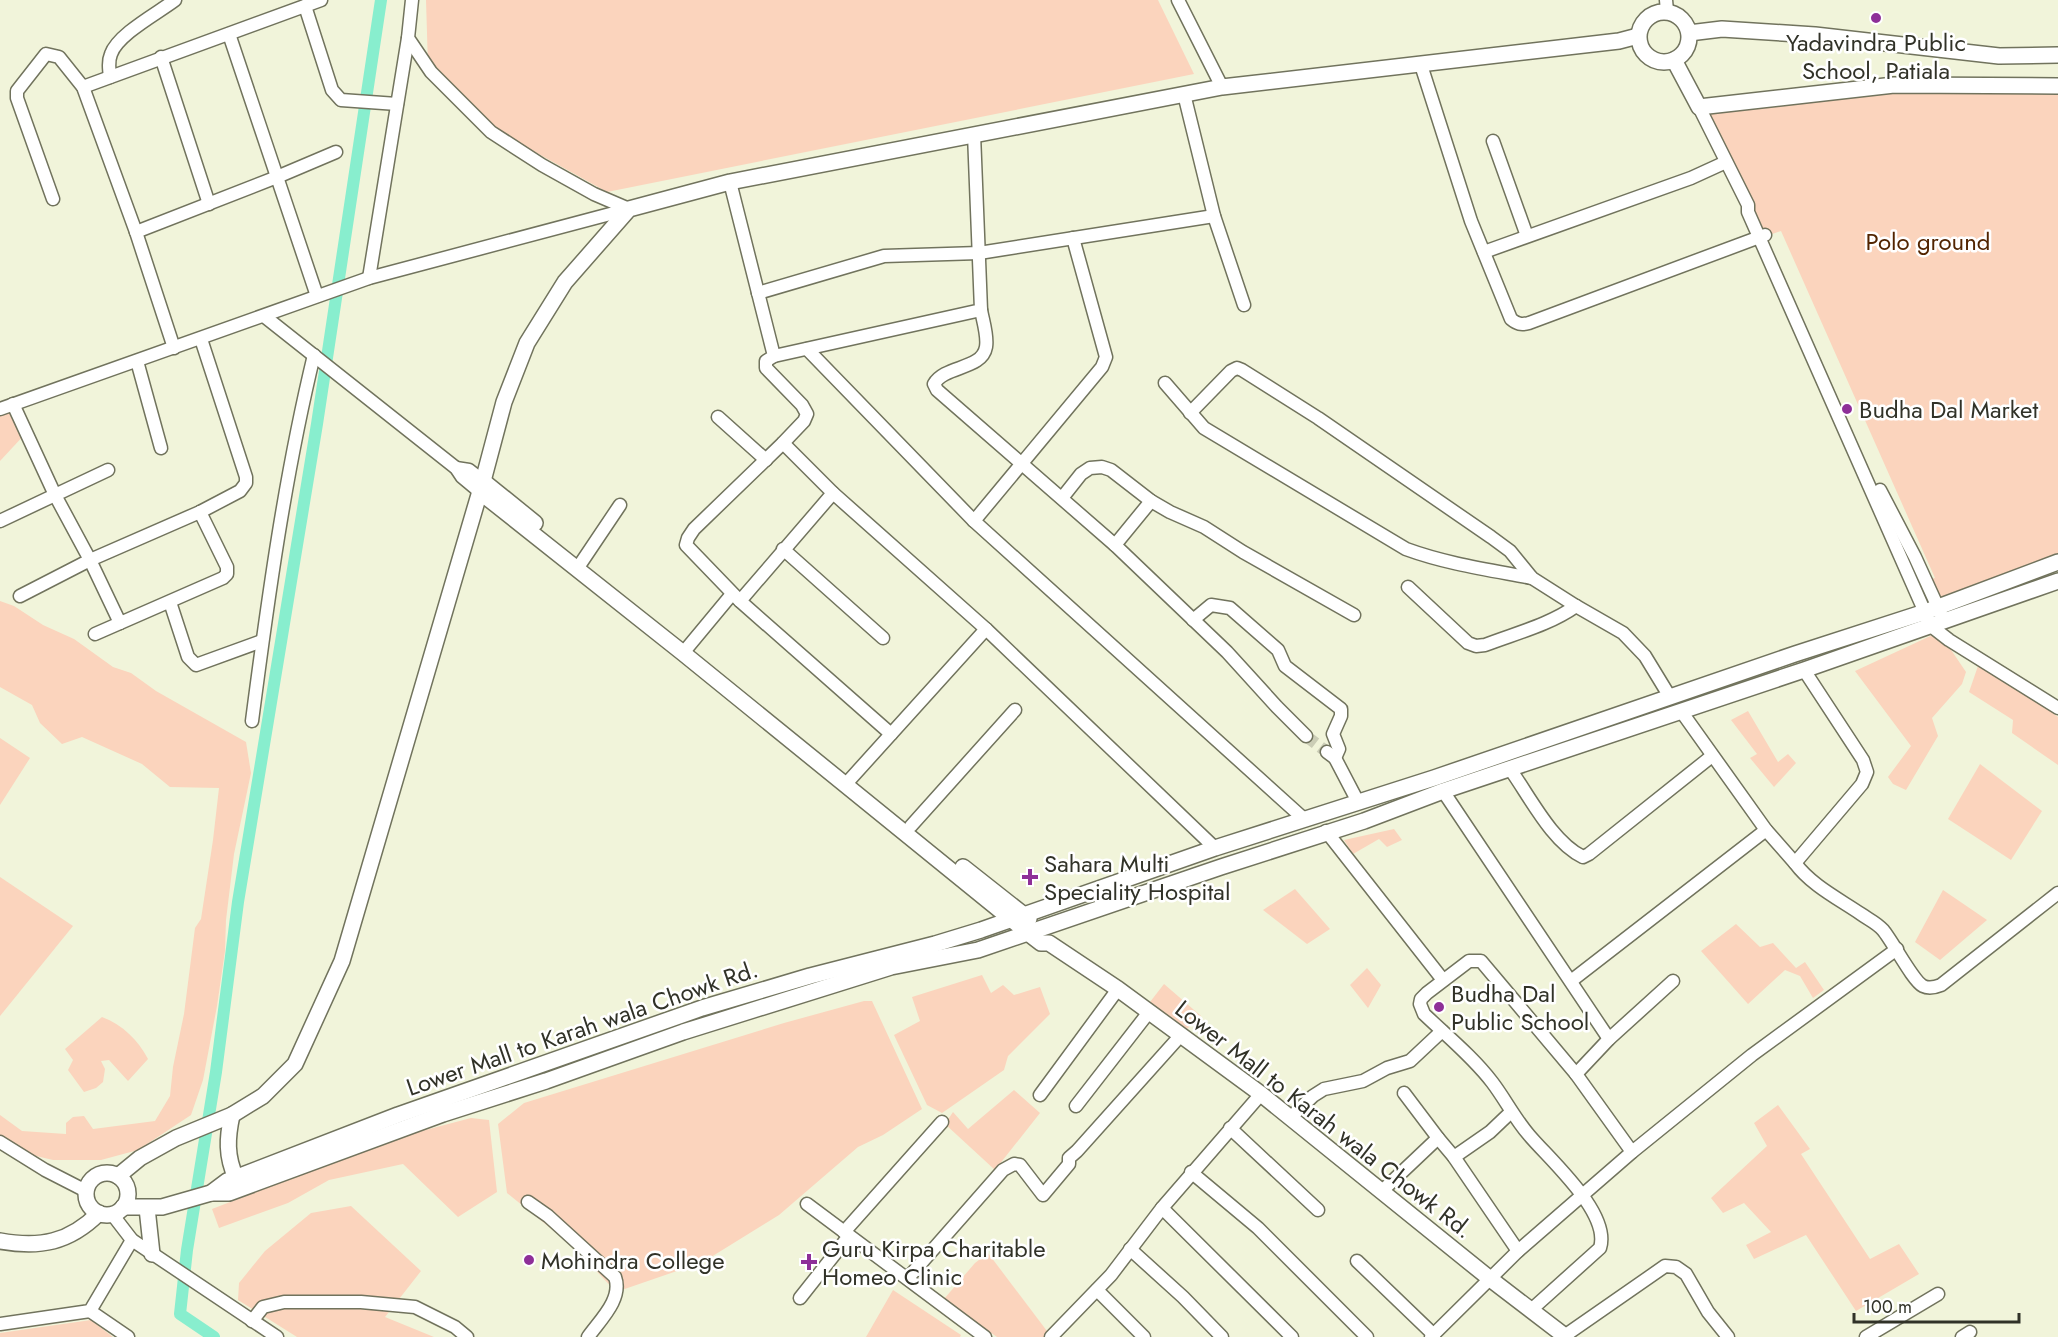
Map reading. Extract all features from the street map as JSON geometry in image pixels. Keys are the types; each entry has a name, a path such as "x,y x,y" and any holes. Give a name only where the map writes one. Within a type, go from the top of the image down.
{"main road":[{"path":"1667,6 1682,18 1689,33 1686,49 1674,60 1666,62 1650,58 1644,52 1638,36 1644,20 1667,6"},
{"path":"1689,33 1722,29 1803,34 1998,56 2058,55"},
{"path":"118,1176 140,1158 176,1138 227,1117 263,1096 295,1064 342,961 504,402 527,343 565,282 629,208 730,182 1222,87 1619,41 1638,36"},
{"path":"1674,60 1699,107 1893,85 2058,86"},
{"path":"481,487 1018,917"},
{"path":"209,1194 229,1193 443,1114 546,1081 742,1004 891,967 978,950 1326,831 1364,821 1443,791 1804,670 2058,562"},
{"path":"1018,917 1215,848 1670,697 2058,580"},
{"path":"848,782 911,826 1018,917"},
{"path":"1272,830 1279,847"},
{"name":"Lower Mall to Karah wala Chowk Rd.","path":"111,1211 162,1207 209,1194 227,1181 409,1111 702,1008 742,1004 810,976 935,944 1018,917 1034,931 1041,943 1049,943 1118,989 1261,1094 1565,1337"},
{"path":"227,1117 229,1163 236,1178"},
{"path":"0,1241 21,1245 51,1241 84,1227 111,1211 127,1201 127,1187 118,1176 112,1173 98,1175 88,1184 86,1191 88,1204 111,1211"},
{"path":"147,1208 152,1254"}],"street":[{"path":"110,77 110,55 114,46 124,36 176,0"},
{"path":"83,87 321,0"},
{"path":"369,278 408,38 412,0"},
{"path":"1178,0 1222,87"},
{"path":"305,6 332,90 341,100 397,104"},
{"path":"229,34 317,296"},
{"path":"408,38 431,72 491,132 542,165 594,194 629,208"},
{"path":"53,199 16,98 17,91 46,54 59,57 83,87 136,232 174,348"},
{"path":"161,57 209,204"},
{"path":"1421,65 1471,221 1511,319 1521,325 1763,236"},
{"path":"1184,94 1214,216 1244,305"},
{"path":"1699,107 1748,205 1748,212 1763,236 1934,616 1949,640 2058,708"},
{"path":"974,134 981,310 987,345 983,355 975,362 938,378 934,384 937,390 1115,545 1227,652 1276,708 1306,736"},
{"path":"1493,141 1527,236"},
{"path":"136,232 336,152"},
{"path":"1484,252 1691,178 1726,162"},
{"path":"730,182 774,356"},
{"path":"0,409 369,278 629,208"},
{"path":"758,293 884,256 979,253 1214,216"},
{"path":"974,521 1102,367 1106,357 1073,238"},
{"path":"891,734 736,598 686,545 694,529 804,421 807,414 802,405 766,368 766,361 774,356 981,310"},
{"path":"264,316 456,468 462,477 481,487"},
{"path":"20,596 90,560 200,512 240,491 246,483 201,339"},
{"path":"807,349 974,521 1304,819"},
{"path":"252,721 262,641 297,427 314,355"},
{"path":"137,361 161,448"},
{"path":"1190,413 1231,371 1237,368 1242,370 1318,418 1491,537 1510,551 1532,578 1623,633 1637,646 1670,697"},
{"path":"1165,383 1204,428 1406,549 1424,556 1470,567 1532,578"},
{"path":"13,404 55,495 90,560 120,624"},
{"path":"718,417 766,460"},
{"path":"783,443 833,493 986,629 1215,848"},
{"path":"1062,498 1081,474 1090,468 1102,467 1111,470 1150,501 1170,513 1204,527 1252,558 1354,615"},
{"path":"0,521 108,470"},
{"path":"686,650 833,493"},
{"path":"1115,545 1150,501"},
{"path":"580,565 620,505"},
{"path":"95,634 223,578 227,574 227,567 200,512"},
{"path":"783,549 883,638"},
{"path":"1408,587 1468,643 1476,646 1485,645 1562,616 1576,606"},
{"path":"170,602 188,657 196,664 262,641"},
{"path":"1193,620 1210,605 1230,608 1278,650 1285,666 1341,709 1341,716 1333,734 1339,749 1331,755 1358,802"},
{"path":"848,782 986,629"},
{"path":"1795,863 1862,784 1867,772 1863,760 1804,670"},
{"path":"911,826 1015,710"},
{"path":"1680,712 1766,830 1795,863 1814,881 1880,927 1923,986 1934,988 1941,985 2058,893"},
{"path":"1510,769 1555,834 1571,851 1582,857 1589,854 1712,756"},
{"path":"1443,791 1609,1039"},
{"path":"1571,981 1766,830"},
{"path":"1326,831 1443,980"},
{"path":"1357,1261 1433,1336 1518,1251 1632,1152 1752,1055 1897,949"},
{"path":"1531,1310 1600,1248 1603,1239 1600,1226 1583,1195 1529,1135 1492,1082 1424,1014 1420,1004 1421,999 1469,961 1481,962 1576,1074 1632,1152"},
{"path":"1576,1074 1609,1039 1673,981"},
{"path":"1040,1095 1118,989"},
{"path":"1076,1106 1149,1012"},
{"path":"1290,1118 1313,1096 1324,1089 1363,1081 1387,1068 1404,1064 1442,1031"},
{"path":"908,1278 1009,1165 1020,1166 1043,1195 1070,1164 1069,1158 1181,1035"},
{"path":"1404,1093 1454,1156 1518,1251"},
{"path":"1051,1337 1112,1275 1191,1172 1261,1094"},
{"path":"1454,1156 1490,1132 1511,1112"},
{"path":"801,1298 847,1234 942,1122"},
{"path":"1230,1128 1318,1210"},
{"path":"1382,1191 1438,1138"},
{"path":"0,1142 45,1170 86,1191"},
{"path":"1191,1172 1258,1228 1367,1337"},
{"path":"528,1202 548,1216 615,1277 618,1285 617,1295 588,1337"},
{"path":"807,1204 985,1337"},
{"path":"1162,1208 1292,1337"},
{"path":"111,1211 132,1240 277,1337"},
{"path":"90,1311 132,1240"},
{"path":"1130,1249 1222,1337"},
{"path":"1565,1337 1665,1266 1670,1265 1686,1274 1708,1312 1728,1337"},
{"path":"1097,1290 1144,1337"},
{"path":"1866,1337 1938,1293"},
{"path":"252,1321 262,1307 284,1302 361,1302 415,1307 467,1337"},
{"path":"0,1324 90,1311 128,1337"}],"green space":[{"path":"426,0 1158,0 1194,74 607,192 497,131 428,66"},
{"name":"Polo ground","path":"1894,85 2058,86 2058,570 1939,615 1926,580 1935,578 1781,231 1758,239 1707,112"},
{"path":"14,410 26,433 0,461 0,416"},
{"path":"0,601 14,606 43,625 74,639 113,667 131,673 156,691 246,742 251,773 234,854 226,920 225,951 217,1006 203,1080 191,1115 138,1150 101,1160 53,1160 19,1152 12,1143 0,1135 0,1115 22,1131 66,1134 66,1123 73,1117 84,1116 93,1129 155,1121 170,1096 195,928 201,919 219,788 170,787 142,764 82,737 62,744 40,723 32,705 0,687"},
{"path":"1939,632 1966,672 1962,684 1932,718 1938,736 1906,790 1893,784 1888,777 1911,746 1855,671"},
{"path":"1978,666 2036,700 2058,717 2058,765 2012,733 2013,720 1969,692"},
{"path":"1748,711 1778,762 1788,754 1796,763 1774,787 1750,758 1757,754 1731,720"},
{"path":"0,738 30,758 0,805"},
{"path":"1980,764 2042,811 2011,860 1948,819"},
{"path":"1394,829 1402,840 1387,847 1379,839 1353,854 1344,840"},
{"path":"0,877 73,926 0,1016"},
{"path":"1295,889 1330,929 1307,944 1263,910"},
{"path":"1943,890 1987,920 1940,960 1915,942"},
{"path":"1736,924 1760,947 1773,943 1796,968 1805,962 1824,990 1813,998 1800,976 1785,970 1748,1004 1701,951"},
{"path":"1367,968 1381,985 1368,1008 1350,985"},
{"path":"982,975 991,993 1003,985 1014,995 1040,987 1050,1014 1008,1056 1004,1070 942,1113 927,1105 894,1035 920,1021 912,997"},
{"path":"1164,984 1201,1016 1187,1029 1150,1002"},
{"path":"864,1001 872,1001 922,1109 883,1135 858,1147 779,1215 703,1262 616,1292 576,1249 507,1193 498,1124 524,1103 784,1023"},
{"path":"102,1017 117,1024 129,1034 148,1059 128,1081 109,1060 101,1061 105,1069 103,1082 96,1088 84,1092 68,1070 73,1060 65,1049"},
{"path":"1014,1090 1040,1113 995,1170 945,1124 953,1112 968,1129"},
{"path":"1778,1105 1810,1149 1801,1154 1870,1259 1899,1244 1919,1274 1856,1311 1806,1235 1754,1259 1746,1245 1771,1232 1744,1203 1723,1213 1711,1198 1767,1146 1754,1123"},
{"path":"471,1118 489,1120 497,1192 458,1217 403,1164 329,1180 288,1203 219,1228 212,1209 399,1137"},
{"path":"351,1206 421,1271 385,1317 434,1337 297,1337 238,1300 239,1283 265,1251 311,1213"},
{"path":"988,1253 1050,1335 1048,1337 997,1337 944,1299 975,1263"},
{"path":"893,1290 961,1335 960,1337 866,1337"},
{"path":"91,1320 113,1337 0,1337 0,1333"}],"waterway":[{"path":"214,1337 180,1314 187,1250 216,1072 238,902 317,424 381,0"}],"tunnel":[{"path":"1306,736 1327,752"}],"place":[{"name":"Yadavindra Public School, Patiala","path":"1876,18"},
{"name":"Budha Dal Market","path":"1847,409"},
{"name":"Sahara Multi Speciality Hospital","path":"1030,877"},
{"name":"Budha Dal Public School","path":"1439,1007"},
{"name":"Mohindra College","path":"529,1260"},
{"name":"Guru Kirpa Charitable Homeo Clinic","path":"809,1262"}]}
